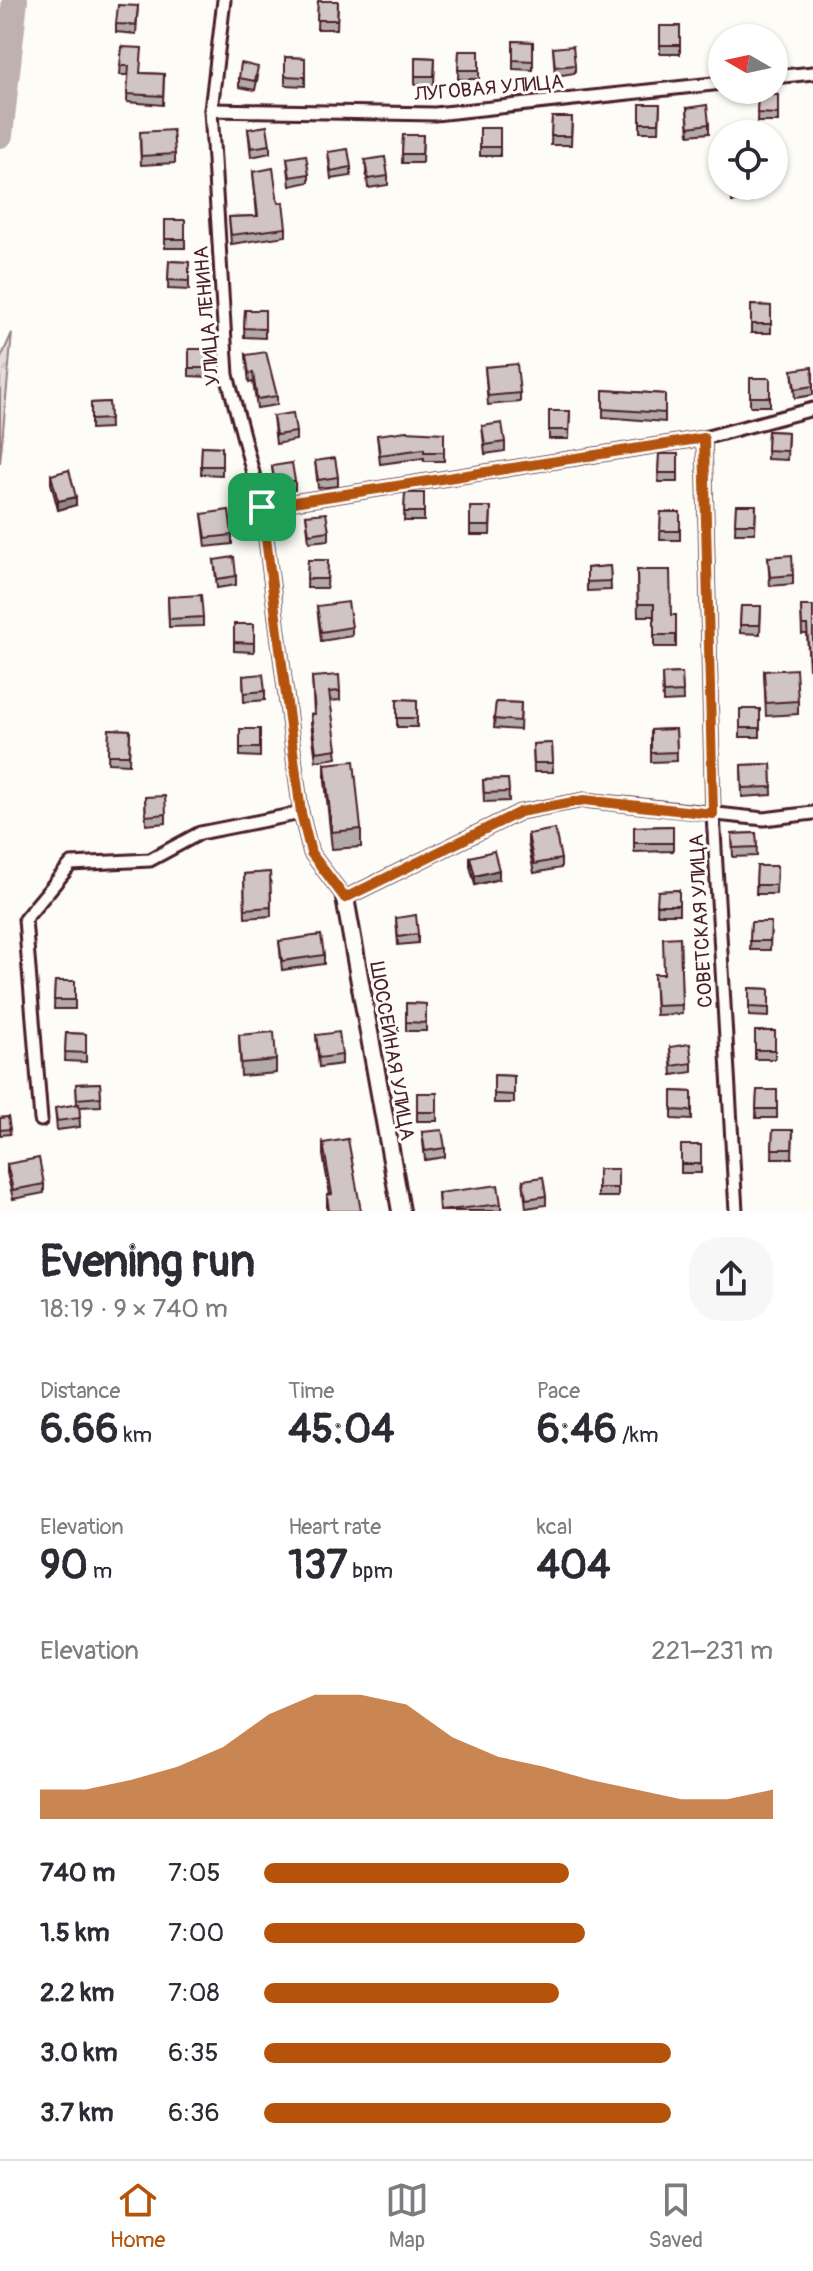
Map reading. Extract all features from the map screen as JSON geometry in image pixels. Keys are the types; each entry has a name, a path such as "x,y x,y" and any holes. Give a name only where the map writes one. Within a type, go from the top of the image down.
{"street":[{"name":"УЛИЦА ЛЕНИНА","path":"224,0 211,110 227,375 262,507 301,813 311,853 345,898"},
{"path":"788,76 813,73"},
{"name":"ЛУГОВАЯ УЛИЦА","path":"211,110 435,114 708,85"},
{"path":"262,507 704,438 813,409"},
{"name":"СОВЕТСКАЯ УЛИЦА","path":"704,438 713,814 736,1211"},
{"path":"345,898 520,812 584,800 764,819 813,813"},
{"path":"41,1120 25,919 71,864 150,860 200,833 301,813"},
{"name":"ШОССЕЙНАЯ УЛИЦА","path":"345,898 401,1211"}],"green space":[{"path":"12,333 0,463 0,360"}],"building":[{"path":"318,1 338,1 337,20 317,20"},
{"path":"118,5 138,6 136,25 116,24"},
{"path":"660,26 680,26 680,45 660,45"},
{"path":"513,41 533,42 533,61 513,60"},
{"path":"573,46 575,65 555,67 553,48"},
{"path":"122,47 142,48 140,73 164,74 163,96 127,94 129,66 120,66"},
{"path":"459,51 479,51 479,70 458,70"},
{"path":"285,57 305,58 305,77 285,76"},
{"path":"415,57 435,58 434,76 415,76"},
{"path":"241,63 258,67 255,81 239,78"},
{"path":"640,104 660,104 659,123 640,123"},
{"path":"757,104 778,104 778,114 757,113"},
{"path":"707,105 708,124 689,127 687,108"},
{"path":"552,117 572,117 571,136 551,136"},
{"path":"267,126 270,145 251,148 248,129"},
{"path":"480,128 500,128 500,147 480,147"},
{"path":"173,130 175,154 141,156 140,132"},
{"path":"403,135 423,135 422,154 402,154"},
{"path":"348,149 351,167 331,171 328,152"},
{"path":"306,155 309,174 290,177 287,158"},
{"path":"385,157 388,176 368,179 365,160"},
{"path":"273,168 278,203 283,202 286,228 231,235 229,217 258,216 253,172"},
{"path":"165,220 185,220 185,239 165,239"},
{"path":"169,261 189,262 189,281 168,280"},
{"path":"751,305 771,306 771,324 751,324"},
{"path":"245,310 265,310 265,329 244,328"},
{"path":"189,349 209,349 209,368 189,368"},
{"path":"266,352 277,396 257,399 253,373 249,374 246,355"},
{"path":"517,364 520,393 488,396 485,367"},
{"path":"812,367 813,386 795,389 792,370"},
{"path":"750,378 770,378 770,397 750,397"},
{"path":"603,390 665,394 665,413 603,409"},
{"path":"109,402 110,419 91,420 91,403"},
{"path":"549,411 570,411 569,430 549,430"},
{"path":"293,413 296,432 276,435 273,416"},
{"path":"502,423 505,442 485,445 482,426"},
{"path":"406,431 444,433 444,452 424,452 424,449 380,455 377,435"},
{"path":"768,431 788,432 787,451 767,450"},
{"path":"202,446 222,447 222,466 201,466"},
{"path":"659,454 678,454 678,473 658,473"},
{"path":"335,458 338,477 318,480 315,461"},
{"path":"292,463 295,481 275,484 272,466"},
{"path":"69,470 76,497 58,501 51,475"},
{"path":"405,493 424,493 424,512 404,512"},
{"path":"736,505 756,505 755,524 735,524"},
{"path":"470,507 491,507 490,526 470,526"},
{"path":"229,510 232,535 206,538 202,514"},
{"path":"661,512 680,512 680,531 660,531"},
{"path":"326,513 329,531 309,534 306,515"},
{"path":"792,555 793,575 770,577 768,557"},
{"path":"234,557 236,576 217,579 214,560"},
{"path":"308,560 328,560 327,579 307,579"},
{"path":"610,566 611,581 587,582 587,568"},
{"path":"637,570 670,570 671,615 676,615 676,635 654,635 654,604 638,604"},
{"path":"201,595 203,617 169,619 168,597"},
{"path":"348,602 352,627 321,632 317,606"},
{"path":"741,606 761,606 760,625 740,625"},
{"path":"801,606 813,606 813,659 809,660 807,625 802,625"},
{"path":"234,624 254,624 254,643 234,642"},
{"path":"796,669 798,701 766,703 764,671"},
{"path":"682,673 683,692 663,693 662,674"},
{"path":"263,674 265,691 244,693 243,676"},
{"path":"339,675 340,691 329,692 337,749 316,752 311,714 315,714 312,677"},
{"path":"397,699 417,700 417,718 397,718"},
{"path":"496,702 521,703 520,721 494,719"},
{"path":"740,709 760,709 760,728 740,728"},
{"path":"109,729 130,730 129,755 108,755"},
{"path":"240,729 260,729 260,748 240,748"},
{"path":"676,729 677,752 651,753 651,730"},
{"path":"552,743 553,763 534,763 533,744"},
{"path":"354,761 361,829 332,832 325,764"},
{"path":"771,764 772,787 742,788 741,765"},
{"path":"508,779 509,792 484,793 483,780"},
{"path":"165,796 166,814 146,816 145,797"},
{"path":"673,826 673,843 634,843 634,827"},
{"path":"555,829 561,859 534,864 528,834"},
{"path":"756,833 757,847 733,848 732,834"},
{"path":"494,851 499,870 475,876 470,857"},
{"path":"757,866 777,866 776,885 756,885"},
{"path":"270,872 271,907 245,909 244,874"},
{"path":"679,890 679,905 657,905 658,891"},
{"path":"416,915 418,934 398,937 396,918"},
{"path":"751,922 771,922 770,941 750,941"},
{"path":"321,935 324,955 282,961 279,941"},
{"path":"680,937 682,1005 656,1006 654,974 664,974 663,938"},
{"path":"55,981 75,981 75,1000 54,1000"},
{"path":"749,988 769,989 769,1008 749,1007"},
{"path":"406,1003 426,1004 426,1023 406,1022"},
{"path":"755,1031 775,1031 775,1050 755,1050"},
{"path":"274,1032 276,1060 241,1063 239,1035"},
{"path":"339,1032 342,1055 319,1058 316,1035"},
{"path":"66,1033 86,1034 86,1053 65,1052"},
{"path":"690,1044 692,1063 672,1066 670,1047"},
{"path":"494,1075 514,1076 514,1095 494,1094"},
{"path":"100,1083 101,1097 77,1099 76,1084"},
{"path":"757,1090 777,1090 777,1109 756,1109"},
{"path":"672,1091 692,1092 692,1111 672,1110"},
{"path":"417,1093 437,1093 437,1112 417,1112"},
{"path":"79,1104 80,1118 57,1121 55,1108"},
{"path":"8,1117 10,1129 0,1130 0,1118"},
{"path":"442,1130 445,1148 425,1151 422,1132"},
{"path":"773,1130 793,1130 792,1149 772,1149"},
{"path":"348,1139 361,1211 329,1211 327,1195 332,1194 323,1143"},
{"path":"681,1145 701,1145 701,1164 681,1164"},
{"path":"39,1158 44,1184 13,1190 7,1164"},
{"path":"598,1169 618,1169 618,1188 598,1188"},
{"path":"543,1177 546,1196 526,1199 523,1180"},
{"path":"498,1185 501,1204 440,1211 438,1193"}],"waterway":[{"path":"0,135 15,0"}],"route":[{"path":"704,438 713,814 584,800 520,812 345,898 311,853 301,813 262,507 704,438"}]}
